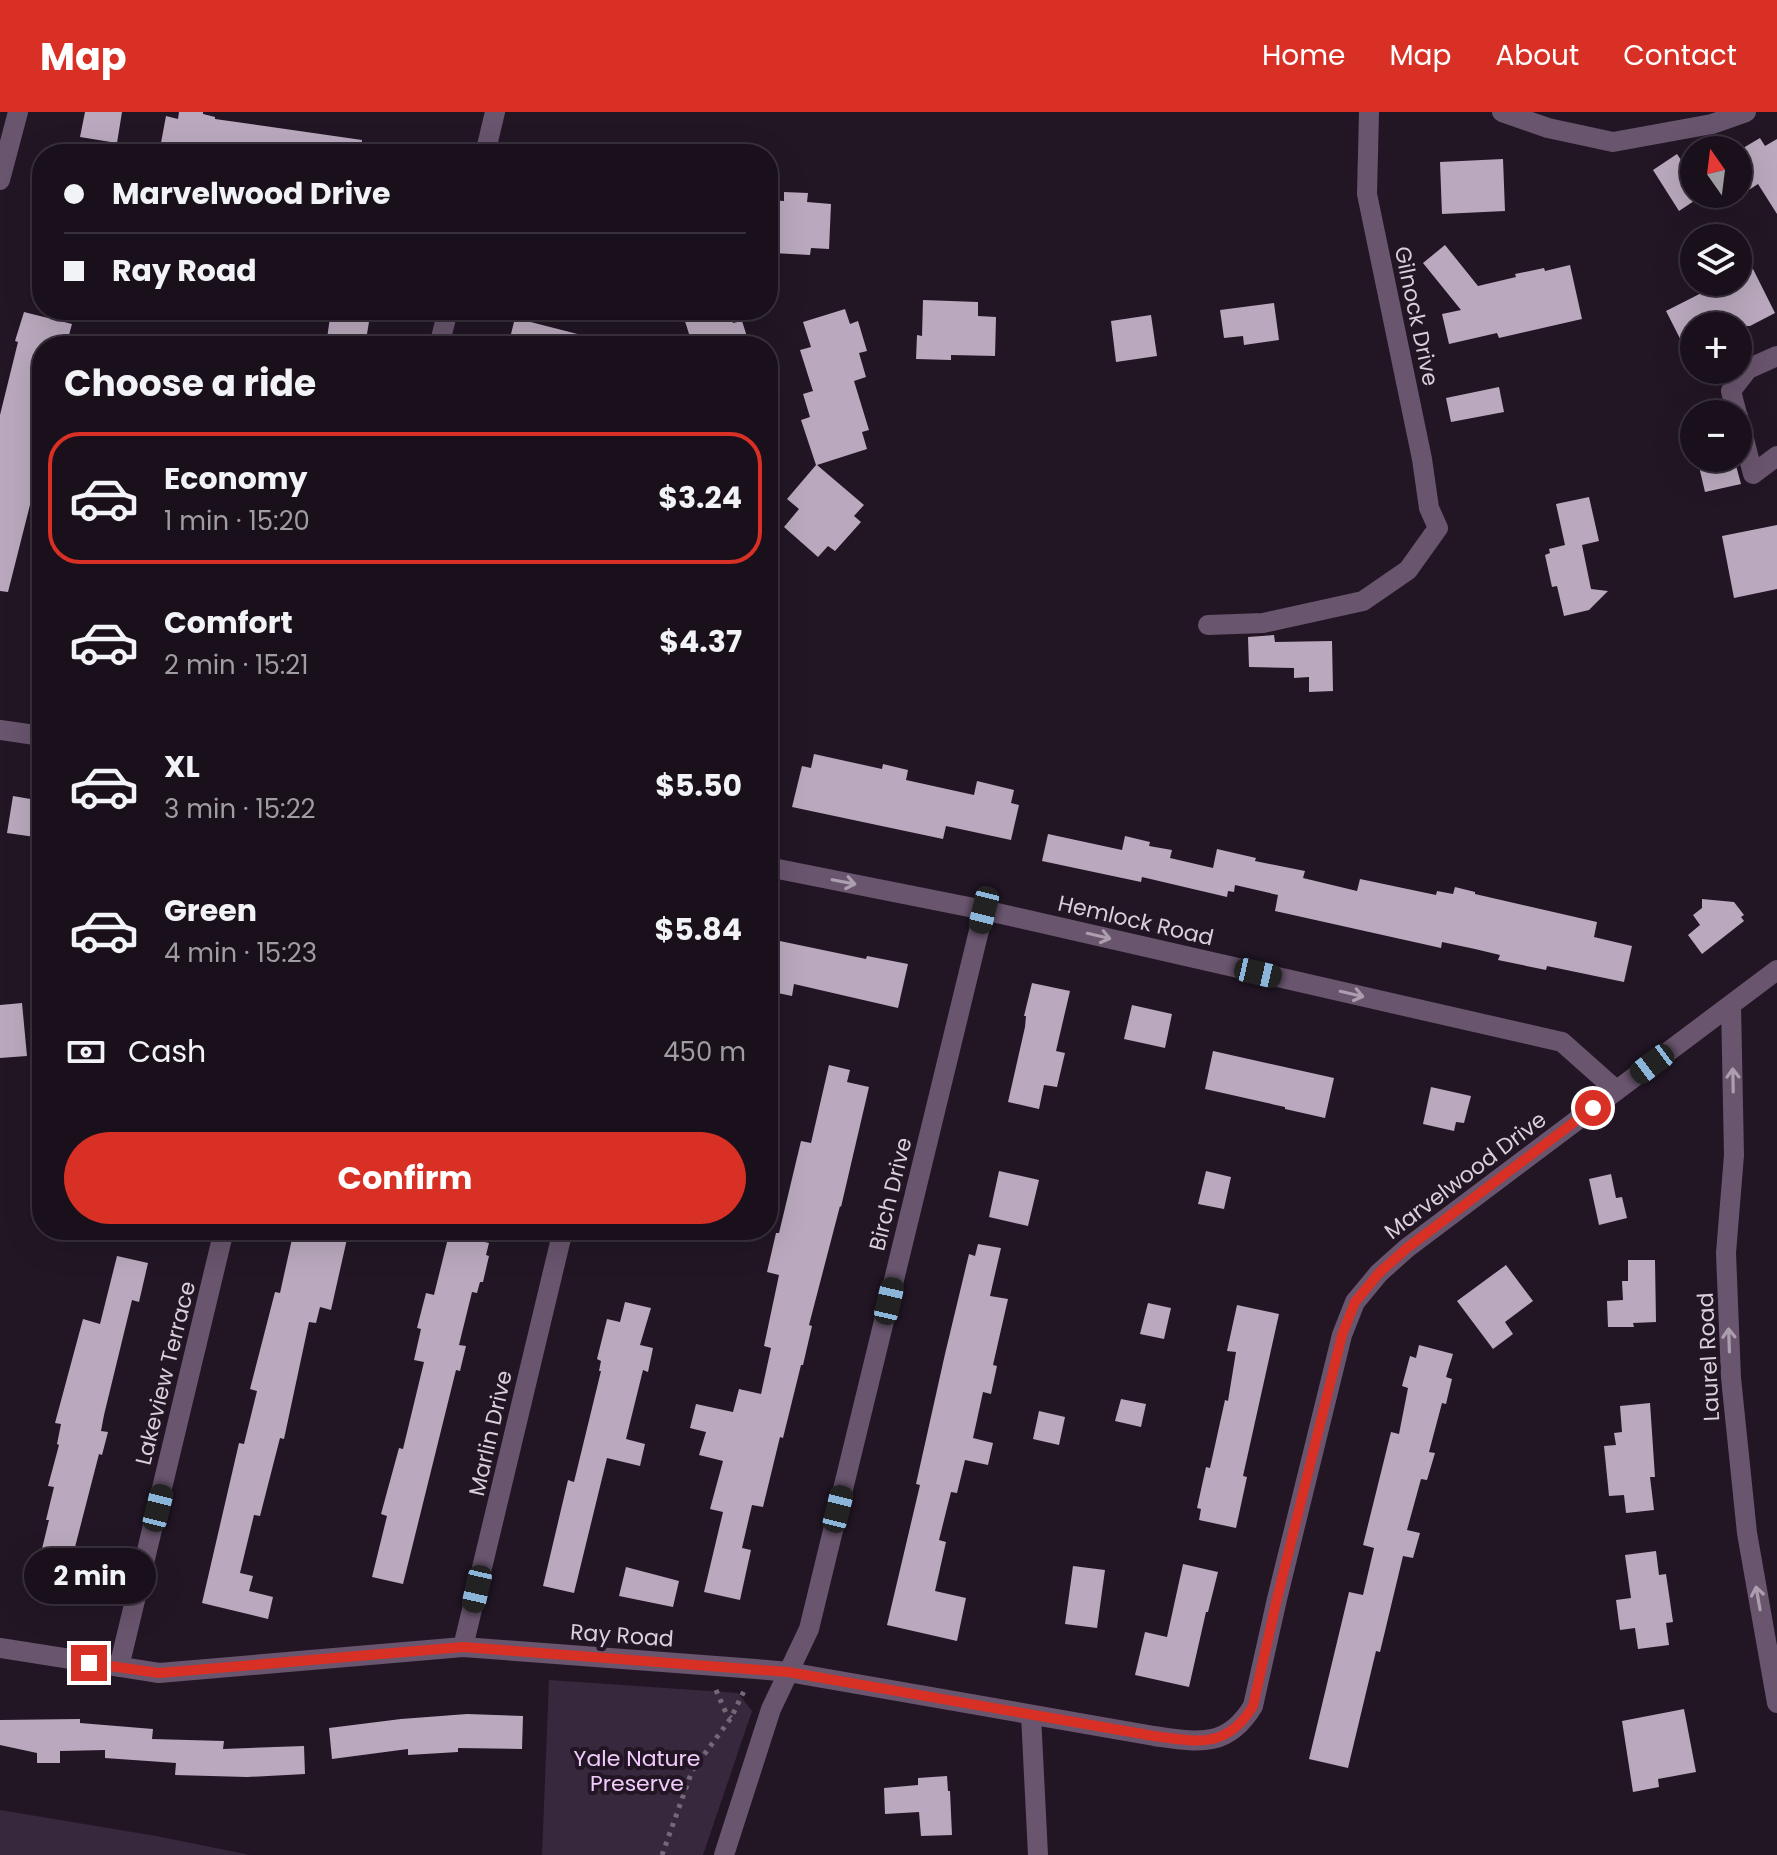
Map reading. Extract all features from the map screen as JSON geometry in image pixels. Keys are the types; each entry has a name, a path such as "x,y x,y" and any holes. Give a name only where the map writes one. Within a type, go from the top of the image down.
{"street":[{"path":"0,180 18,112"},
{"path":"487,144 495,112"},
{"name":"Gilnock Drive","path":"1208,625 1263,623 1363,601 1408,570 1438,528 1429,508 1419,443 1367,194 1369,112"},
{"path":"1502,112 1548,128 1613,142 1712,124 1746,112"},
{"path":"1734,400 1731,391 1748,369 1777,356"},
{"path":"1752,470 1753,474 1777,456"},
{"path":"0,730 32,735"},
{"name":"Hemlock Road","path":"778,869 984,910 1562,1042 1616,1090"},
{"name":"Birch Drive","path":"724,1855 771,1709 809,1629 984,910"},
{"name":"Marvelwood Drive","path":"1235,1730 1253,1706 1317,1432 1342,1335 1355,1302 1379,1273 1407,1248 1777,970"},
{"name":"Laurel Road","path":"1731,1005 1734,1155 1726,1253 1731,1378 1747,1533 1777,1703"},
{"name":"Lakeview Terrace","path":"119,1667 222,1240"},
{"name":"Marlin Drive","path":"463,1647 561,1240"},
{"name":"Ray Road","path":"0,1648 159,1673 463,1647 788,1672 1190,1741 1204,1742 1235,1730"},
{"path":"1031,1715 1038,1855"}],"path":[{"path":"716,1689 721,1704 731,1718"},
{"path":"662,1855 692,1771 731,1718 744,1691"}],"green space":[{"name":"Yale Nature Preserve","path":"549,1680 738,1693 752,1711 703,1855 542,1855"},
{"path":"0,1810 156,1836 250,1855 0,1855"}],"building":[{"path":"85,112 122,112 117,143 80,137"},
{"path":"179,112 203,112 215,119 362,140 362,144 161,144 166,116 178,119"},
{"path":"1760,138 1765,146 1777,139 1777,214 1758,184 1752,188 1752,143"},
{"path":"1677,154 1680,158 1680,208 1684,208 1679,211 1653,170"},
{"path":"1503,159 1505,211 1442,214 1440,162"},
{"path":"784,192 808,193 807,202 831,204 829,249 811,248 810,255 778,253 778,201 784,201"},
{"path":"1445,245 1478,286 1516,277 1515,274 1570,265 1582,319 1499,338 1497,333 1449,344 1442,314 1461,310 1423,263"},
{"path":"1752,267 1775,313 1752,325 1752,312 1680,312 1680,338 1666,311 1695,296 1752,296"},
{"path":"923,300 978,302 978,316 996,317 995,356 951,355 951,360 916,359 917,335 922,336"},
{"path":"1274,303 1279,340 1244,345 1243,336 1224,338 1220,310"},
{"path":"845,309 850,324 858,321 867,351 859,353 866,377 854,381 869,430 862,432 867,449 817,465 864,505 854,516 861,522 835,551 828,546 818,557 784,527 799,509 787,499 816,465 801,420 810,417 803,394 813,391 800,350 811,347 803,322"},
{"path":"24,312 32,314 32,320 72,324 69,336 32,336 32,497 8,592 0,591 0,415 18,342 15,341"},
{"path":"1151,315 1157,356 1116,362 1111,321"},
{"path":"330,320 369,320 367,336 327,336"},
{"path":"514,320 523,320 585,336 510,336"},
{"path":"685,320 742,321 747,336 690,336"},
{"path":"1499,387 1504,412 1451,422 1446,398"},
{"path":"1700,472 1738,472 1741,484 1705,492"},
{"path":"1589,497 1599,541 1582,545 1591,589 1608,591 1589,610 1564,616 1557,586 1552,587 1545,555 1550,553 1549,549 1565,545 1556,504"},
{"path":"1777,525 1777,589 1734,598 1722,536"},
{"path":"1274,635 1275,642 1332,641 1333,691 1309,692 1309,677 1294,678 1294,668 1249,667 1248,637"},
{"path":"814,754 882,769 883,764 908,770 906,780 974,795 977,781 1014,790 1011,803 1019,805 1011,840 946,826 943,839 792,807 802,766 811,768"},
{"path":"13,796 32,799 32,837 7,833"},
{"path":"1048,834 1122,850 1125,836 1150,842 1149,846 1172,850 1170,858 1213,868 1217,849 1256,858 1255,861 1305,871 1303,878 1357,891 1360,879 1436,895 1437,891 1453,894 1455,887 1597,922 1594,937 1632,946 1624,982 1547,966 1546,970 1498,960 1500,955 1475,949 1442,942 1441,948 1275,911 1278,895 1235,885 1234,892 1228,891 1227,897 1142,877 1141,882 1042,861"},
{"path":"1702,899 1734,902 1744,915 1741,917 1744,921 1702,954 1688,935 1700,925 1693,915 1702,908"},
{"path":"778,941 866,959 867,956 908,964 898,1008 794,984 792,996 778,993"},
{"path":"1032,983 1070,991 1056,1051 1065,1053 1057,1087 1044,1085 1039,1109 1008,1102"},
{"path":"22,1003 27,1056 0,1058 0,1005"},
{"path":"1132,1005 1172,1014 1165,1048 1124,1039"},
{"path":"1213,1051 1334,1078 1325,1118 1205,1089"},
{"path":"829,1065 850,1070 847,1082 869,1087 783,1438 780,1437 763,1507 752,1505 742,1548 751,1550 740,1600 704,1592 723,1512 710,1509 723,1461 699,1455 706,1432 690,1428 696,1404 733,1412 739,1389 761,1394 771,1348 764,1346 779,1275 767,1272 774,1240 778,1240 801,1141 811,1143"},
{"path":"1431,1087 1471,1096 1464,1123 1456,1122 1454,1131 1423,1124"},
{"path":"999,1171 1039,1180 1028,1226 989,1217"},
{"path":"1206,1171 1231,1177 1224,1209 1198,1204"},
{"path":"1611,1174 1616,1198 1622,1197 1627,1218 1599,1225 1589,1179"},
{"path":"292,1240 347,1240 331,1310 320,1307 316,1323 309,1322 284,1439 280,1438 260,1516 254,1515 240,1573 253,1576 249,1591 273,1597 268,1619 202,1603 239,1443 244,1444 257,1391 250,1389 275,1292 280,1293"},
{"path":"448,1240 489,1243 483,1282 480,1282 477,1293 472,1292 459,1345 466,1346 460,1371 456,1370 403,1584 372,1577 387,1516 381,1514 399,1448 403,1449 424,1362 414,1360 421,1329 417,1328 426,1293 434,1295"},
{"path":"978,1244 1001,1248 990,1296 1008,1299 993,1365 997,1366 991,1394 983,1392 973,1438 993,1443 988,1465 965,1460 957,1493 951,1492 939,1540 946,1542 935,1591 966,1598 957,1641 887,1625 920,1485 916,1484 945,1354 969,1254 975,1256"},
{"path":"117,1256 148,1263 139,1302 132,1300 104,1415 101,1431 108,1432 102,1455 99,1454 74,1551 78,1552 67,1599 32,1590 54,1487 48,1486 61,1424 55,1423 83,1319 100,1324"},
{"path":"1628,1260 1655,1260 1656,1322 1633,1323 1634,1327 1608,1327 1607,1301 1623,1300 1622,1281 1628,1281"},
{"path":"1506,1265 1533,1301 1505,1322 1513,1334 1493,1349 1457,1301"},
{"path":"625,1302 651,1308 640,1345 653,1348 648,1372 643,1370 626,1439 645,1444 640,1466 607,1458 574,1593 543,1586 568,1480 574,1482 601,1371 601,1361 597,1359 607,1319 620,1322"},
{"path":"1148,1303 1171,1308 1164,1339 1140,1334"},
{"path":"1237,1305 1279,1314 1243,1476 1247,1477 1236,1528 1199,1520 1201,1509 1197,1508 1206,1467 1210,1468 1225,1400 1228,1401 1236,1352 1227,1351"},
{"path":"1419,1345 1453,1354 1446,1377 1452,1379 1429,1452 1435,1453 1427,1480 1421,1479 1407,1530 1420,1533 1413,1558 1403,1556 1348,1768 1309,1759 1349,1592 1363,1595 1374,1548 1363,1545 1391,1432 1399,1434 1408,1388 1402,1386 1410,1356 1416,1358"},
{"path":"1121,1399 1146,1404 1141,1427 1115,1421"},
{"path":"1650,1403 1655,1477 1650,1477 1654,1510 1626,1513 1624,1495 1609,1496 1604,1446 1616,1445 1614,1433 1622,1432 1620,1406"},
{"path":"1039,1411 1065,1417 1059,1445 1033,1439"},
{"path":"1656,1551 1659,1575 1666,1574 1673,1622 1666,1623 1669,1645 1638,1649 1635,1628 1620,1630 1616,1600 1631,1598 1625,1555"},
{"path":"1183,1564 1218,1572 1189,1687 1135,1675 1145,1632 1167,1637"},
{"path":"1073,1566 1105,1570 1097,1628 1065,1624"},
{"path":"626,1567 679,1581 673,1607 619,1596"},
{"path":"1684,1709 1696,1772 1658,1779 1659,1787 1633,1792 1622,1721"},
{"path":"467,1714 523,1716 522,1749 458,1748 458,1752 408,1755 408,1749 332,1759 329,1728"},
{"path":"80,1719 80,1723 153,1729 152,1739 224,1741 223,1749 304,1746 305,1774 247,1777 175,1775 176,1763 105,1758 105,1750 60,1751 60,1763 37,1763 37,1753 0,1745 0,1720"},
{"path":"947,1776 952,1835 921,1836 919,1812 885,1814 884,1788 918,1785 918,1778"}],"route":[{"path":"89,1663 159,1673 463,1647 788,1672 1154,1736 1204,1742 1216,1739 1235,1730 1253,1706 1310,1460 1342,1335 1355,1302 1379,1273 1407,1248 1593,1108"}]}
